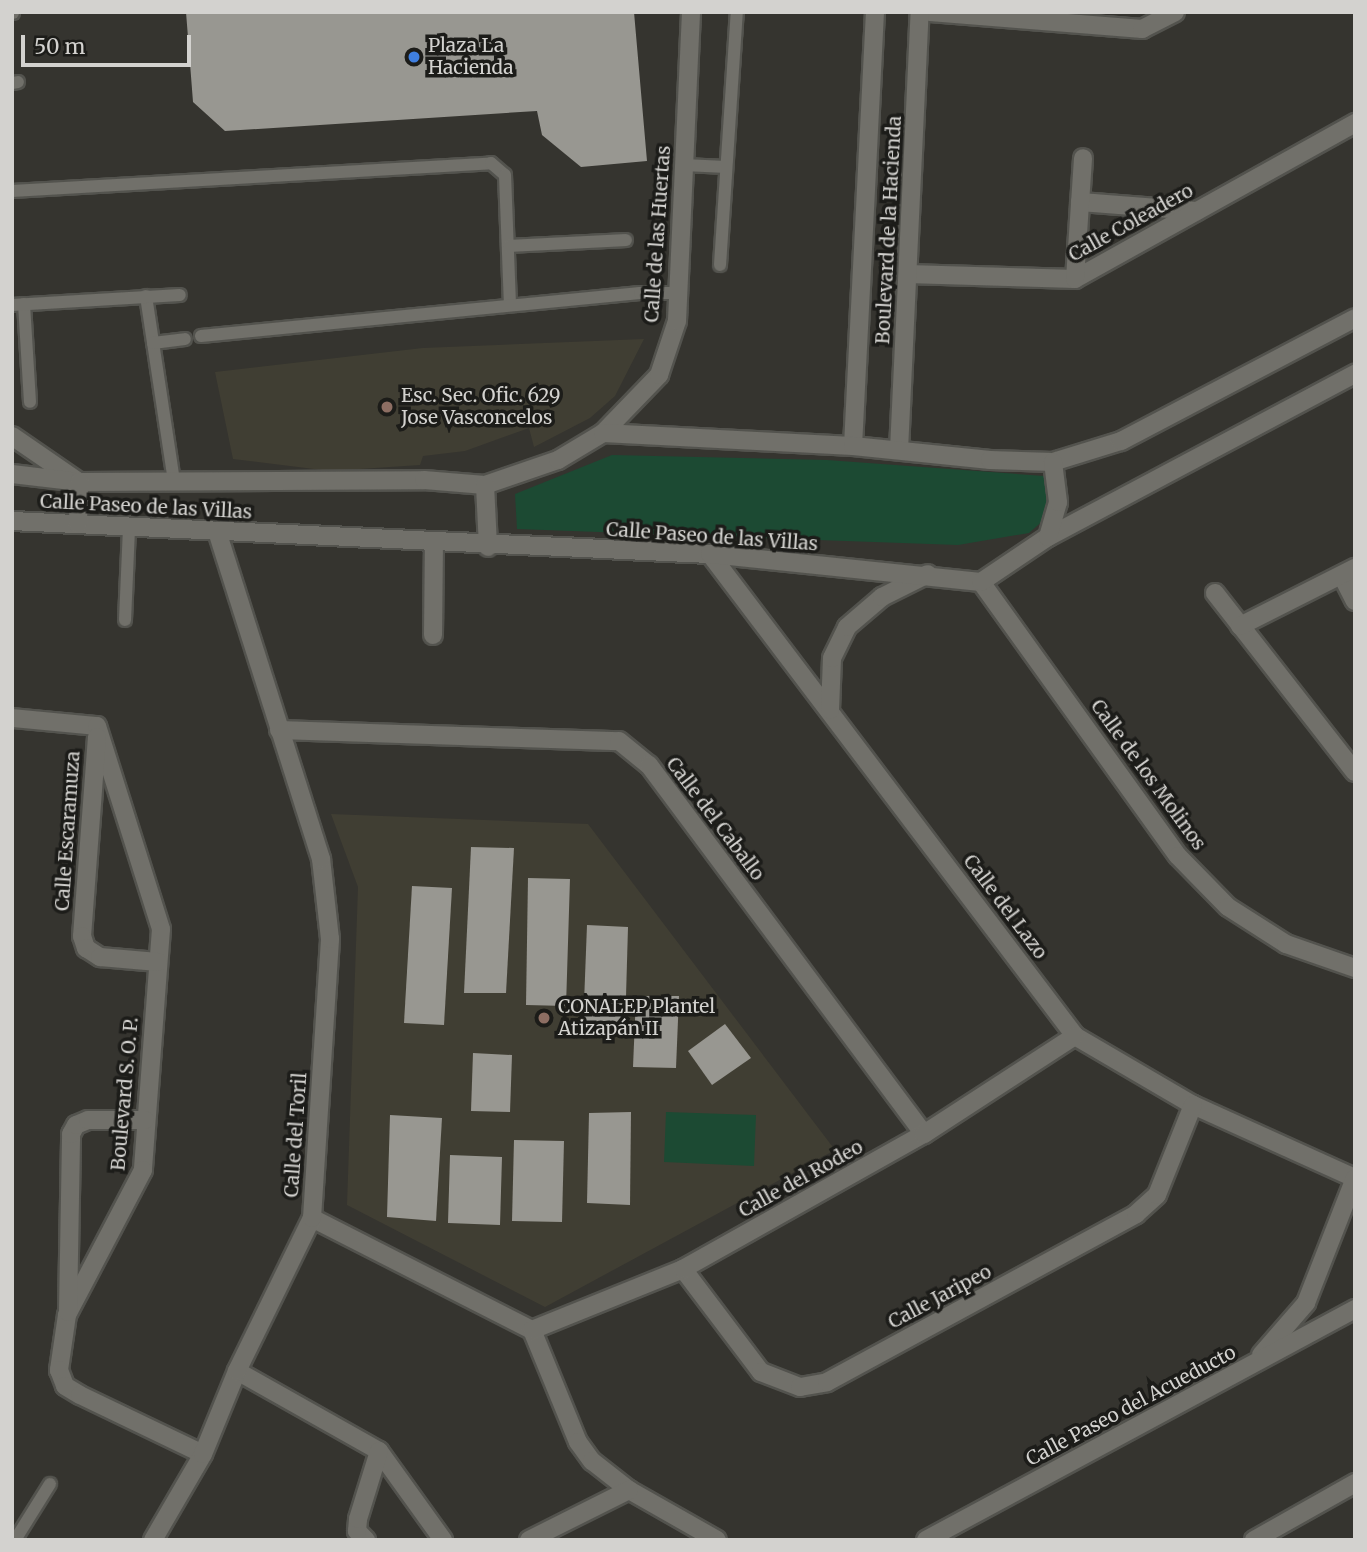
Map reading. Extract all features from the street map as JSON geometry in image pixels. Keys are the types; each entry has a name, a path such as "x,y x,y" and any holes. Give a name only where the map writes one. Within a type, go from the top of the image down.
{"street":[{"name":"Calle de las Huertas","path":"603,433 659,375 677,321 691,12"},
{"name":"Boulevard de la Hacienda","path":"853,446 875,12"},
{"name":"Boulevard de la Hacienda","path":"899,450 920,12"},
{"path":"930,12 1091,20 1142,29 1175,12"},
{"name":"Calle Coleadero","path":"908,274 1075,279 1355,123"},
{"path":"1075,279 1083,158"},
{"path":"1080,202 1196,211"},
{"path":"603,433 853,446 1054,462 1121,441 1355,318"},
{"path":"981,582 1048,537 1355,374"},
{"name":"Calle Paseo de las Villas","path":"12,474 79,482 424,480 485,485 558,460 603,433"},
{"path":"12,436 79,482 78,524"},
{"path":"1048,537 1058,502 1054,462"},
{"path":"485,485 488,547"},
{"name":"Calle Paseo de las Villas","path":"12,521 488,547 710,554 928,574 981,582"},
{"name":"Calle del Toril","path":"216,531 321,859 330,939 312,1218 532,1330"},
{"path":"433,635 434,544"},
{"name":"Calle del Lazo","path":"710,554 1076,1036 1193,1105 1355,1178"},
{"path":"1240,626 1348,572 1355,601"},
{"path":"830,710 832,659 847,628 882,597 928,574"},
{"name":"Calle de los Molinos","path":"981,582 1178,856 1228,907 1286,944 1355,968"},
{"path":"1215,593 1355,772"},
{"name":"Calle Escaramuza","path":"12,718 97,726 82,936 86,948 100,957 158,962"},
{"name":"Boulevard S. O. P.","path":"97,726 161,929 143,1170 68,1315 59,1370 65,1386 202,1454"},
{"name":"Calle del Caballo","path":"278,730 619,741 649,765 924,1134"},
{"name":"Calle del Rodeo","path":"532,1330 683,1269 924,1134 1076,1036"},
{"name":"Calle Jaripeo","path":"683,1269 761,1371 800,1387 827,1382 1136,1214 1157,1195 1193,1105"},
{"path":"68,1315 71,1134 76,1125 88,1120 145,1120"},
{"path":"1253,1364 1306,1303 1355,1178"},
{"path":"153,1540 202,1454 237,1371 312,1218"},
{"name":"Calle Paseo del Acueducto","path":"926,1540 1355,1309"},
{"path":"532,1330 578,1442 592,1461 629,1490 717,1540"},
{"path":"237,1371 379,1451 443,1540"},
{"path":"366,1540 357,1531 358,1519 379,1451"},
{"path":"1254,1540 1355,1483"},
{"path":"529,1540 629,1490"}],"lane":[{"path":"720,265 737,12"},
{"path":"12,191 491,163 505,175 510,305"},
{"path":"684,165 726,167"},
{"path":"509,246 626,240"},
{"path":"201,336 510,305 678,293"},
{"path":"30,402 18,304 180,295"},
{"path":"146,296 174,482"},
{"path":"153,343 185,339"},
{"path":"125,620 129,527"},
{"path":"15,1540 50,1484"}],"shaded area":[{"path":"644,339 615,396 590,418 534,447 529,428 465,451 423,456 420,465 330,471 233,459 215,372 423,348"},
{"name":"CONALEP Plantel Atizapán II","path":"331,814 588,824 835,1150 545,1307 347,1205 358,887"}],"green space":[{"path":"612,455 827,460 1044,476 1050,504 1046,518 1029,533 958,545 517,529 515,494"},
{"path":"666,1112 756,1115 754,1166 664,1162"}],"building":[{"name":"Plaza La Hacienda","path":"186,12 634,12 647,161 581,167 542,135 537,111 225,131 193,102"},
{"path":"471,847 514,848 506,993 464,993"},
{"path":"528,878 570,879 566,1006 526,1005"},
{"path":"412,886 452,888 444,1025 404,1023"},
{"path":"587,925 628,927 625,1031 583,1029"},
{"path":"636,996 679,996 676,1068 633,1067"},
{"path":"725,1024 751,1058 712,1085 688,1051"},
{"path":"473,1053 512,1055 510,1112 471,1111"},
{"path":"631,1112 630,1205 587,1203 589,1113"},
{"path":"390,1115 442,1118 436,1221 387,1217"},
{"path":"514,1140 564,1141 562,1222 512,1221"},
{"path":"450,1155 502,1157 500,1225 448,1223"}],"place":[{"name":"Plaza La Hacienda","path":"414,57"},
{"name":"Esc. Sec. Ofic. 629 Jose Vasconcelos","path":"387,407"},
{"name":"CONALEP Plantel Atizapán II","path":"544,1018"}]}
